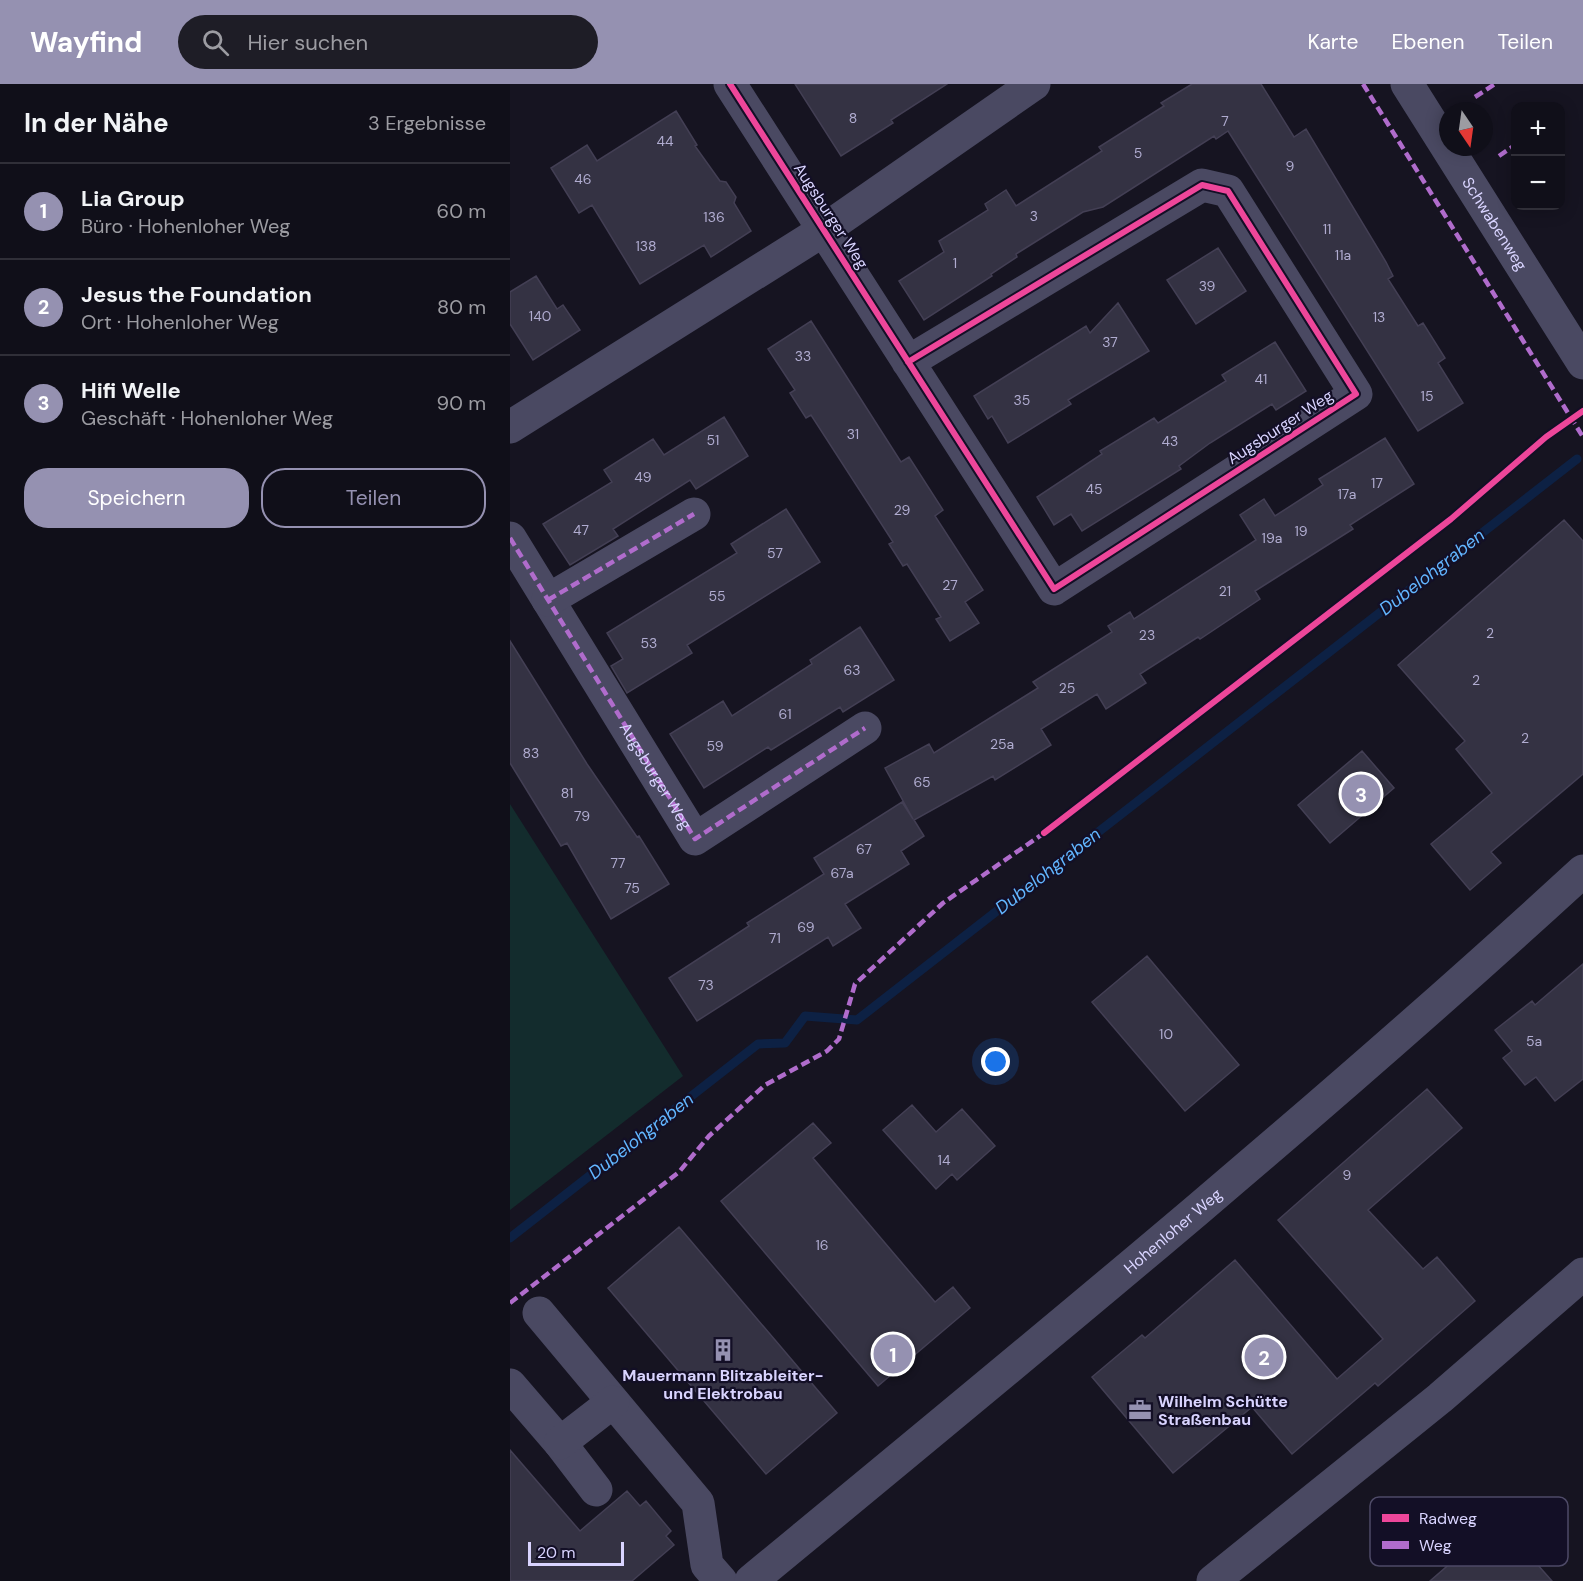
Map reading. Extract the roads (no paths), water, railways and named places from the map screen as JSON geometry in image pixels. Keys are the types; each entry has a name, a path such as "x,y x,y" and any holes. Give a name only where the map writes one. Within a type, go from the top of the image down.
{"street":[{"name":"Augsburger Weg","path":"730,84 908,362 1054,589 1356,394 1228,191 1202,184 908,362"},
{"name":"Augsburger Weg","path":"510,427 824,230 1034,84"},
{"name":"Schwabenweg","path":"1407,84 1583,363"},
{"path":"548,600 694,514"},
{"name":"Augsburger Weg","path":"510,538 695,838 865,728"},
{"name":"Hohenloher Weg","path":"751,1581 1035,1347 1395,1042 1583,871"},
{"path":"1212,1581 1440,1398 1583,1274"},
{"path":"539,1314 698,1503 707,1565 721,1581"},
{"path":"510,1385 560,1443 596,1490"},
{"path":"560,1443 613,1402"}],"waterway":[{"name":"Dubelohgraben","path":"510,1238 758,1044 785,1043 805,1016 857,1020 1577,459"}],"place":[{"name":"Hifi Welle","path":"1361,794"},
{"name":"Mauermann Blitzableiter- und Elektrobau","path":"723,1350"},
{"name":"Lia Group","path":"893,1354"},
{"name":"Jesus the Foundation","path":"1264,1357"},
{"name":"Wilhelm Schütte Straßenbau","path":"1140,1410"}]}
